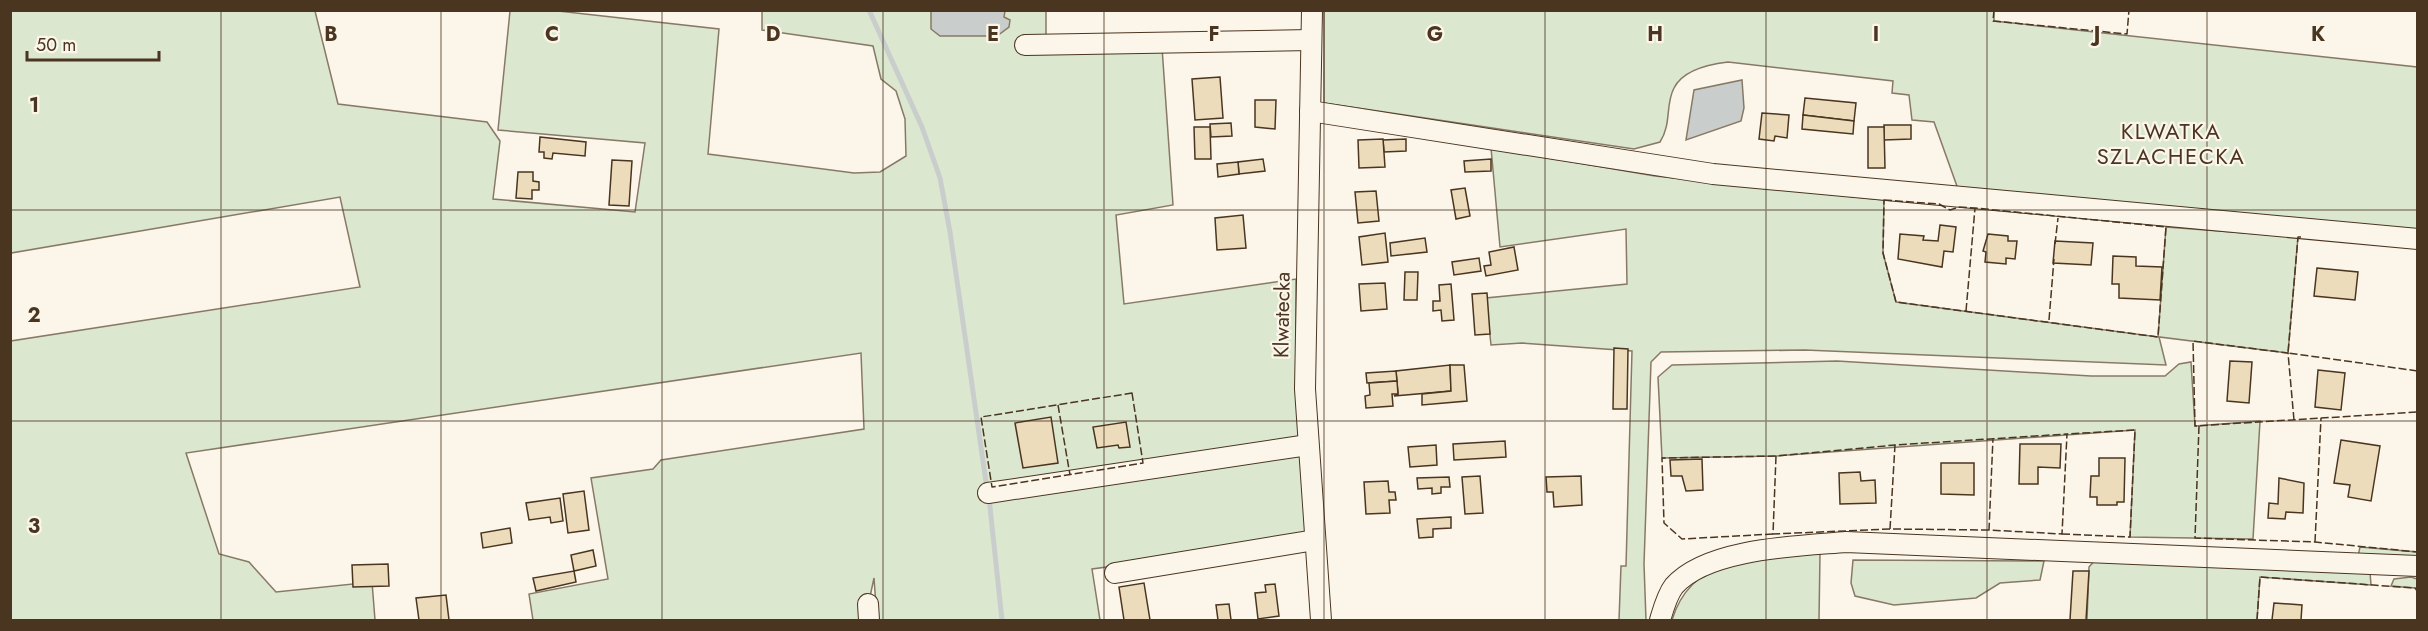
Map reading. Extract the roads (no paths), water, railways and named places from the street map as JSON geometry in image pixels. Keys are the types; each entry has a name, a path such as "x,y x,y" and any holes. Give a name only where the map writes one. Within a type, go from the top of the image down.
{"street":[{"name":"Klwatecka","path":"1311,10 1305,389 1321,621"},
{"path":"1025,45 1311,40"},
{"path":"1310,111 1713,174 2418,239"},
{"path":"988,493 1308,445"},
{"path":"1115,573 1315,540"},
{"path":"1660,621 1674,586 1708,564 1724,558 1775,549 1846,542 2418,566"}],"waterway":[{"path":"869,10 922,127 940,178 950,232 987,489"},
{"path":"989,498 1002,620"}],"district":[{"name":"KLWATKA SZLACHECKA","path":"2171,144"}]}
